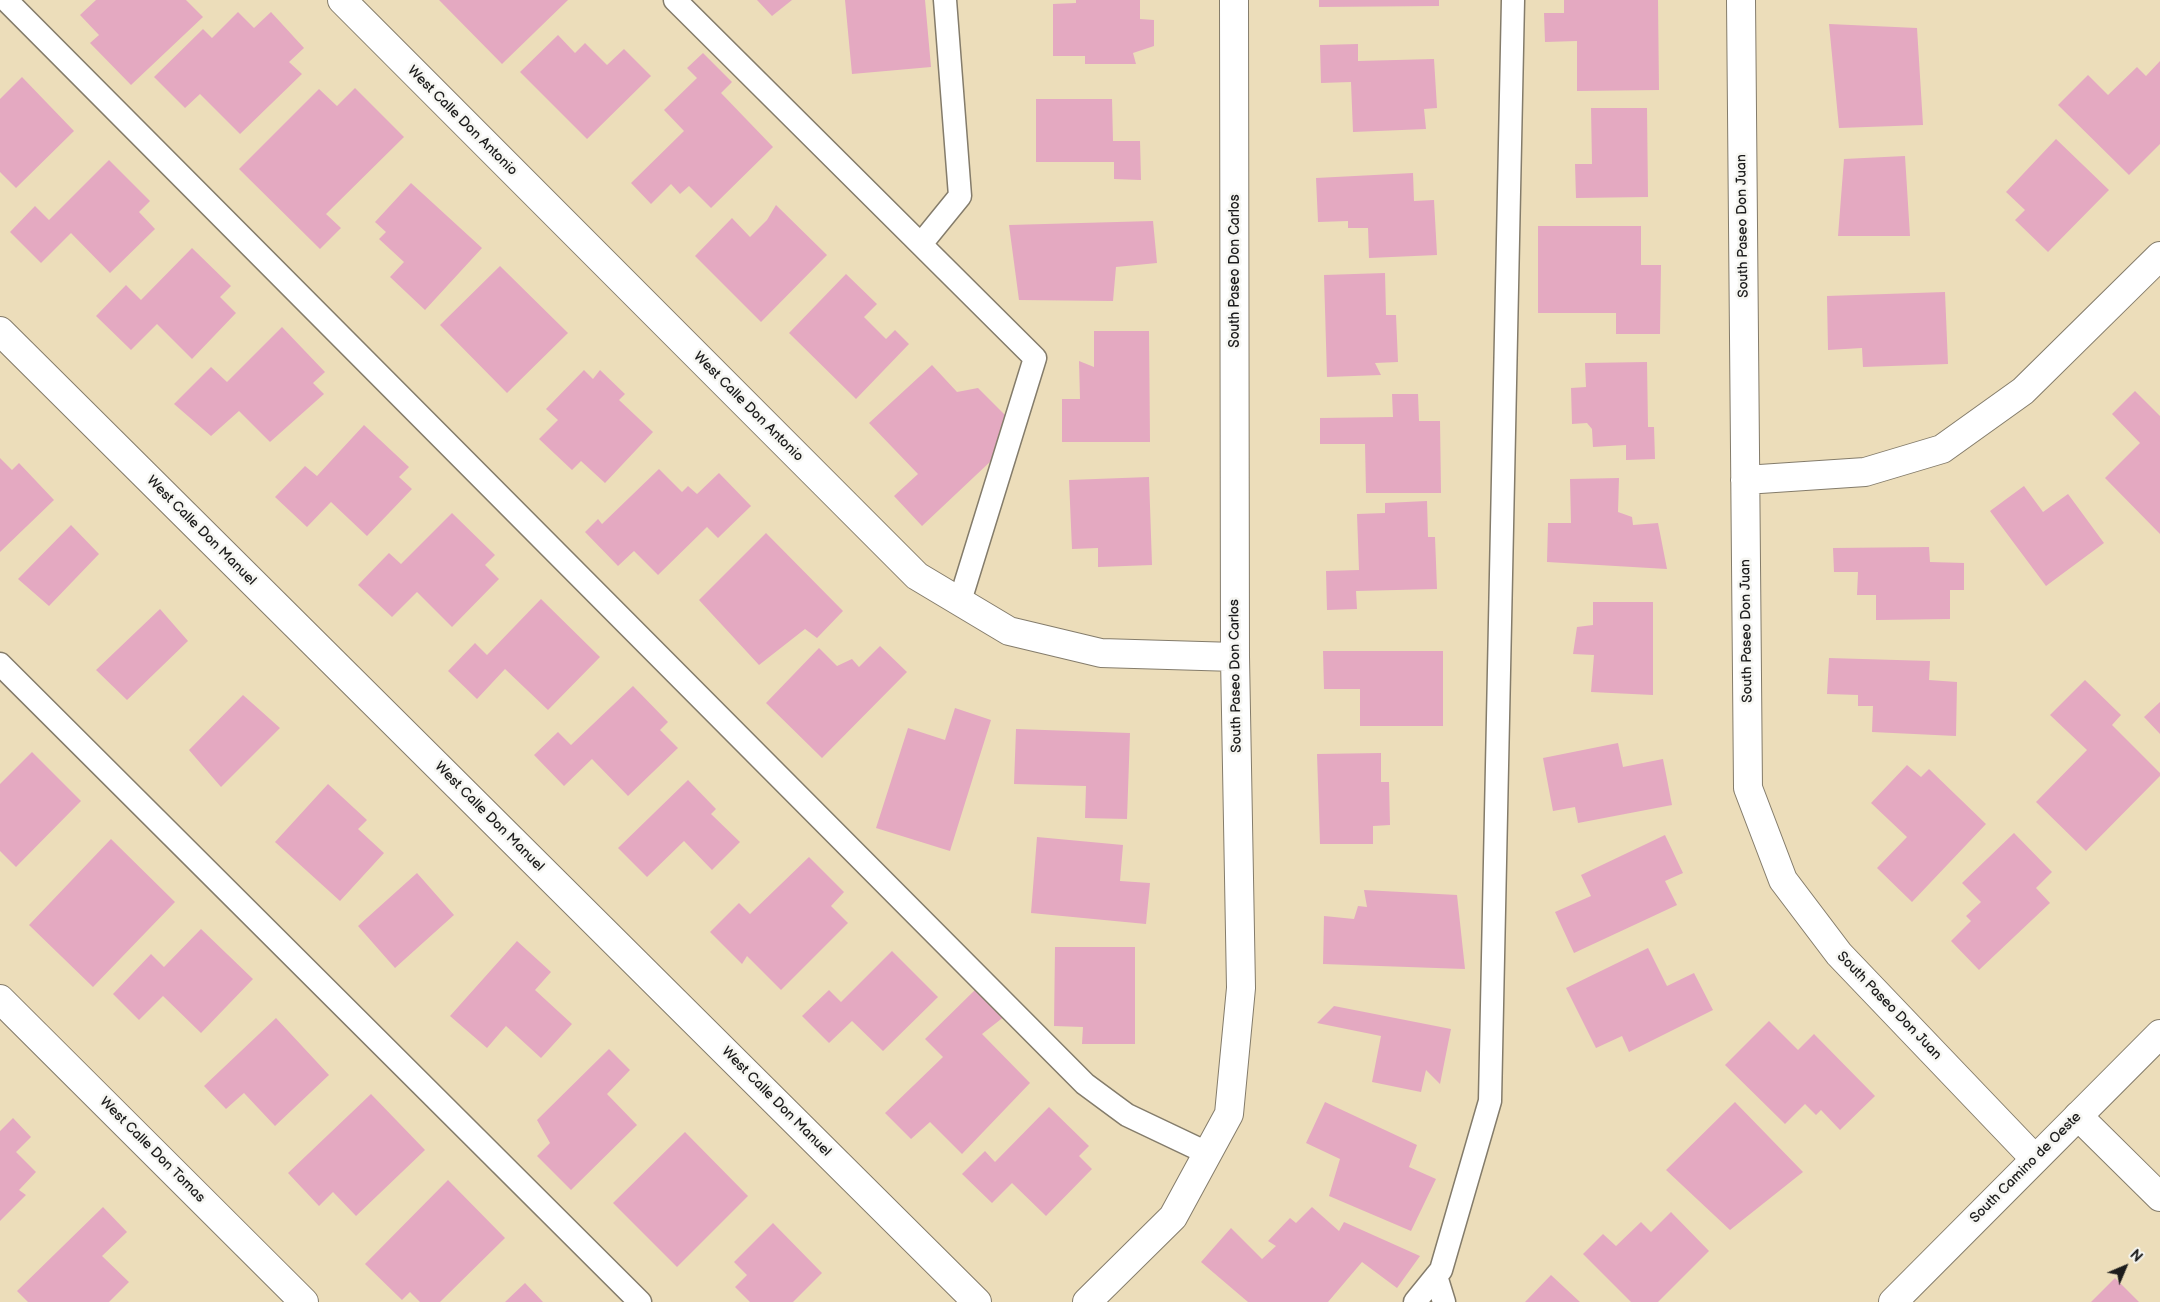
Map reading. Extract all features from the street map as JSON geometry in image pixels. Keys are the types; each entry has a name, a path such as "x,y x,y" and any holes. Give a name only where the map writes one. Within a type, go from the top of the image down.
{"street":[{"name":"West Calle Don Antonio","path":"342,0 917,576 1009,631 1101,653 1235,657"},
{"name":"South Paseo Don Carlos","path":"1087,1302 1173,1217 1229,1114 1241,988 1235,657 1234,0"},
{"name":"South Paseo Don Juan","path":"1741,0 1748,788 1783,880 1838,954 2035,1159"},
{"path":"1745,480 1865,472 1942,449 2023,391 2160,256"},
{"name":"West Calle Don Manuel","path":"0,332 977,1302"},
{"name":"West Calle Don Tomas","path":"0,998 304,1302"},
{"name":"South Camino de Oeste","path":"1893,1302 2160,1034"},
{"path":"2078,1116 2160,1197"}],"lane":[{"path":"6,0 1085,1084 1127,1115 1207,1153"},
{"path":"675,0 1035,358 960,601"},
{"path":"921,244 960,196 945,0"},
{"path":"1416,1302 1441,1270 1490,1101 1513,0"},
{"path":"0,664 640,1302"},
{"path":"1436,1276 1444,1302"}],"building":[{"path":"96,0 186,0 203,17 131,85 90,43 99,35 80,15"},
{"path":"439,0 568,0 502,64"},
{"path":"757,0 792,0 772,16"},
{"path":"845,0 925,0 931,67 852,74"},
{"path":"1076,0 1140,0 1140,19 1154,20 1154,46 1133,53 1136,64 1085,64 1085,56 1053,56 1053,4 1076,3"},
{"path":"1319,0 1439,0 1439,6 1319,7"},
{"path":"1564,0 1658,0 1659,90 1577,91 1577,41 1545,42 1544,13 1564,13"},
{"path":"238,12 254,28 271,12 304,48 289,62 302,74 240,134 200,94 185,108 154,77 203,29 212,38"},
{"path":"1829,24 1917,28 1923,125 1839,128"},
{"path":"558,35 575,53 585,43 607,65 624,49 651,76 587,139 520,72"},
{"path":"1358,44 1358,61 1434,59 1437,108 1424,109 1426,129 1353,132 1351,82 1321,83 1320,45"},
{"path":"703,53 732,82 721,93 773,147 711,208 689,186 680,194 671,184 651,204 631,183 684,131 664,110 697,78 687,68"},
{"path":"2160,61 2160,144 2129,175 2058,105 2088,75 2108,95 2137,67 2146,76"},
{"path":"22,77 74,131 16,188 0,172 0,99"},
{"path":"355,88 404,137 326,214 341,228 320,249 239,169 319,89 337,106"},
{"path":"1036,99 1112,99 1113,141 1140,141 1141,180 1114,179 1114,162 1036,162"},
{"path":"1591,108 1647,108 1648,197 1576,198 1575,164 1592,164"},
{"path":"2056,139 2109,190 2048,252 2015,220 2025,210 2006,192"},
{"path":"1905,156 1910,236 1838,236 1844,159"},
{"path":"109,160 150,201 139,212 155,229 110,273 71,233 41,263 10,232 35,206 49,220"},
{"path":"1413,173 1414,201 1434,200 1437,255 1369,258 1368,228 1348,228 1348,221 1318,222 1316,178"},
{"path":"411,183 482,248 425,310 390,277 404,262 379,239 386,232 375,222"},
{"path":"776,205 827,255 761,322 695,256 732,218 750,237 767,220"},
{"path":"1153,221 1157,263 1116,267 1113,301 1019,300 1009,225"},
{"path":"1538,226 1641,226 1641,265 1661,265 1660,334 1616,334 1616,313 1538,313"},
{"path":"192,248 231,286 220,297 236,313 192,359 157,324 131,350 96,316 126,285 141,300"},
{"path":"500,266 568,333 507,393 440,325"},
{"path":"1385,273 1386,315 1396,315 1398,362 1375,363 1381,375 1327,377 1324,275"},
{"path":"846,274 877,304 864,317 886,339 895,330 909,344 856,399 789,333"},
{"path":"1945,292 1948,364 1863,367 1862,348 1828,350 1827,296"},
{"path":"282,327 325,372 313,383 324,394 270,442 239,411 211,436 174,404 211,367 227,382"},
{"path":"1094,331 1149,331 1150,442 1062,442 1062,399 1080,399 1079,361 1094,367"},
{"path":"1647,362 1648,427 1654,427 1655,459 1626,460 1626,445 1593,447 1592,429 1587,423 1572,424 1571,388 1586,387 1585,363"},
{"path":"932,365 957,392 978,388 1006,416 992,460 922,526 894,496 918,474 869,423"},
{"path":"584,370 593,379 600,370 625,394 619,400 653,432 605,483 581,461 572,470 539,439 558,420 546,409"},
{"path":"2135,391 2160,416 2160,534 2105,478 2140,443 2112,414"},
{"path":"1392,394 1418,394 1419,421 1440,421 1441,493 1366,493 1365,444 1320,444 1320,418 1393,417"},
{"path":"364,425 409,467 399,477 412,489 367,536 331,502 307,527 275,497 305,466 317,476"},
{"path":"0,458 12,470 19,463 54,500 0,552"},
{"path":"659,469 682,492 688,486 697,494 719,473 751,506 718,538 707,527 658,575 634,551 618,566 585,532 598,519 602,524"},
{"path":"1149,477 1152,565 1098,567 1098,548 1072,549 1069,480"},
{"path":"1619,478 1618,512 1632,517 1633,525 1658,523 1667,569 1547,562 1548,523 1571,523 1570,479"},
{"path":"2024,486 2043,512 2068,494 2104,543 2046,586 1990,511"},
{"path":"1427,501 1428,537 1435,537 1437,589 1356,591 1357,609 1327,610 1326,571 1359,570 1357,514 1385,513 1385,503"},
{"path":"452,513 495,555 485,565 499,579 452,627 417,592 392,617 358,585 389,553 401,564"},
{"path":"71,525 99,554 49,606 18,579"},
{"path":"766,533 843,611 817,638 805,629 759,665 699,600"},
{"path":"1929,547 1930,562 1964,563 1964,590 1950,590 1950,619 1876,620 1876,595 1857,595 1858,572 1834,572 1833,548"},
{"path":"541,599 600,657 548,710 505,669 477,699 448,671 475,643 487,655"},
{"path":"1593,602 1653,602 1653,695 1591,692 1594,655 1573,654 1577,627 1593,625"},
{"path":"160,609 188,641 127,700 96,670"},
{"path":"880,646 907,672 822,758 766,703 819,648 837,666 852,659 859,667"},
{"path":"1323,651 1443,651 1443,726 1360,726 1360,689 1324,689"},
{"path":"1829,658 1930,661 1929,680 1957,682 1956,736 1872,732 1873,706 1858,706 1858,695 1827,694"},
{"path":"2085,680 2121,715 2112,725 2160,773 2160,776 2086,851 2036,802 2087,750 2050,715"},
{"path":"633,686 668,722 660,730 678,748 628,796 592,759 564,786 534,755 558,732 571,745"},
{"path":"243,695 280,728 221,787 189,750"},
{"path":"2160,702 2160,734 2144,717"},
{"path":"955,708 991,720 950,851 876,828 908,728 945,740"},
{"path":"1016,729 1130,733 1127,819 1085,818 1086,786 1014,784"},
{"path":"1618,743 1623,767 1663,759 1672,805 1578,823 1575,807 1553,811 1543,758"},
{"path":"32,752 81,801 16,867 0,851 0,784"},
{"path":"1381,753 1381,782 1389,782 1390,825 1373,826 1373,844 1320,844 1317,754"},
{"path":"1907,765 1921,777 1929,769 1986,824 1912,902 1877,868 1907,837 1871,803"},
{"path":"688,780 716,809 711,814 740,842 712,870 684,841 647,877 618,848"},
{"path":"328,784 367,820 358,829 384,853 340,901 275,842"},
{"path":"2014,833 2052,872 2036,888 2050,903 1979,970 1951,941 1971,921 1966,916 1981,902 1962,883"},
{"path":"1665,835 1683,873 1665,881 1677,905 1574,953 1555,912 1591,896 1581,875"},
{"path":"1037,837 1123,845 1120,881 1150,883 1146,924 1031,913"},
{"path":"111,839 175,902 93,987 29,925"},
{"path":"809,857 844,892 831,906 848,923 781,990 747,956 742,964 710,932 739,903 750,914"},
{"path":"417,873 454,915 395,968 358,926"},
{"path":"1364,890 1457,895 1465,969 1323,964 1324,916 1354,919 1358,906 1367,907"},
{"path":"201,929 253,979 201,1033 163,996 139,1020 113,994 151,954 164,967"},
{"path":"517,941 551,972 535,990 572,1024 541,1058 506,1026 487,1048 450,1016"},
{"path":"1055,947 1135,947 1135,1044 1082,1044 1083,1027 1054,1026"},
{"path":"1648,948 1667,986 1694,973 1713,1010 1629,1052 1622,1036 1596,1048 1566,988"},
{"path":"892,951 938,997 883,1051 852,1021 829,1043 802,1016 829,990 841,1002"},
{"path":"977,988 1005,1016 982,1034 1030,1083 962,1154 930,1122 911,1139 885,1113 943,1057 925,1039"},
{"path":"1334,1006 1451,1029 1440,1084 1426,1070 1421,1092 1372,1082 1381,1036 1317,1023"},
{"path":"276,1018 329,1075 275,1126 244,1093 226,1109 204,1086"},
{"path":"1769,1021 1798,1050 1814,1034 1875,1096 1840,1130 1821,1110 1816,1115 1805,1104 1785,1124 1725,1065"},
{"path":"609,1049 630,1070 607,1094 637,1125 571,1190 537,1156 550,1143 537,1120"},
{"path":"371,1094 425,1150 356,1216 333,1192 319,1206 288,1173"},
{"path":"1325,1102 1417,1145 1409,1167 1436,1179 1411,1231 1329,1196 1340,1159 1306,1143"},
{"path":"1735,1102 1803,1172 1730,1230 1666,1170"},
{"path":"1049,1107 1089,1146 1079,1156 1092,1169 1046,1216 1012,1183 992,1203 962,1174 985,1151 995,1162"},
{"path":"13,1118 31,1137 16,1152 36,1172 19,1190 26,1195 0,1221 0,1131"},
{"path":"685,1132 748,1196 677,1267 613,1203"},
{"path":"448,1180 505,1238 440,1302 420,1302 410,1292 402,1300 365,1264"},
{"path":"103,1207 127,1232 102,1256 129,1282 109,1302 28,1302 17,1291"},
{"path":"1312,1207 1339,1231 1344,1222 1420,1256 1397,1288 1362,1262 1328,1302 1248,1302 1201,1262 1231,1228 1262,1259 1276,1246 1268,1241 1290,1218 1296,1223"},
{"path":"1671,1212 1709,1251 1658,1302 1631,1302 1583,1254 1603,1234 1616,1246 1641,1222 1651,1232"},
{"path":"773,1223 822,1273 793,1302 750,1302 735,1287 747,1275 734,1262"},
{"path":"1551,1275 1580,1302 1525,1302"},
{"path":"2115,1278 2139,1302 2091,1302"},
{"path":"525,1283 543,1302 505,1302"}]}
